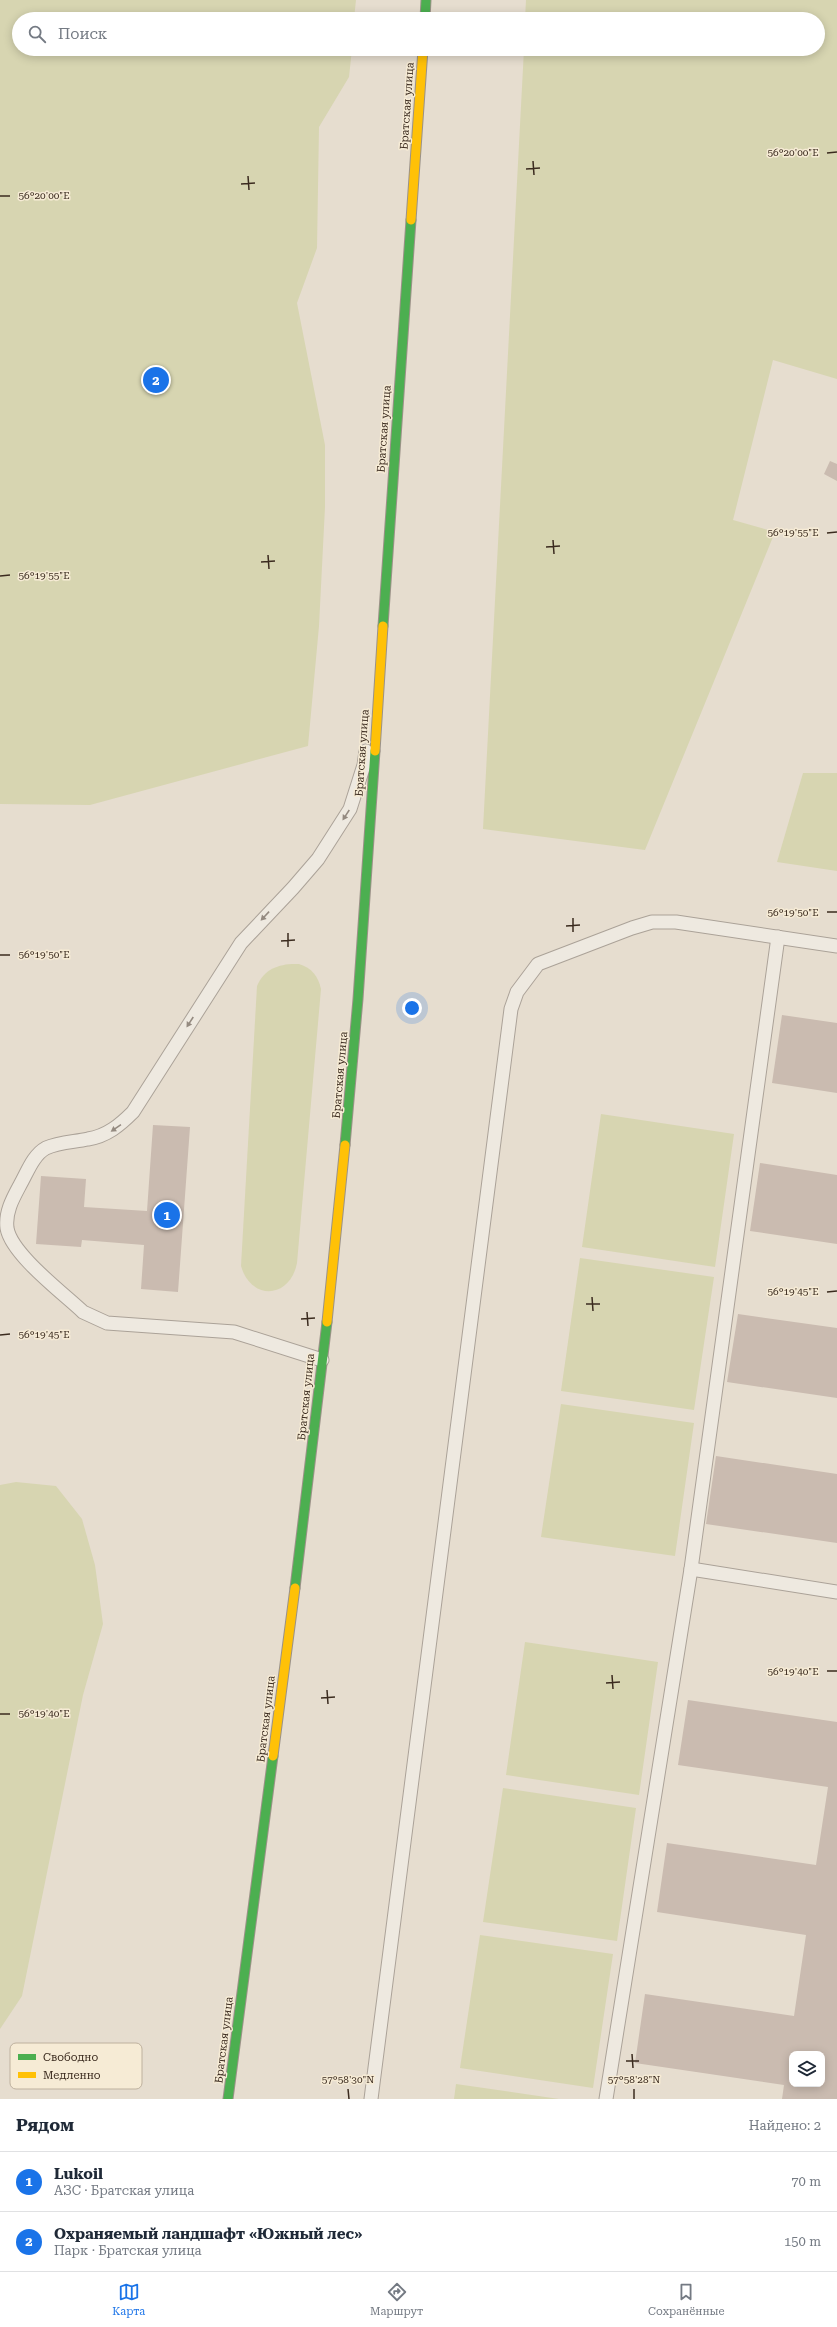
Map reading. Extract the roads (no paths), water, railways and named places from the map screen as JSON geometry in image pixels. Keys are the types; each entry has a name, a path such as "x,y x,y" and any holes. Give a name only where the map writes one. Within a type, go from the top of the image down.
{"main road":[{"path":"425,12 426,0"},
{"name":"Братская улица","path":"228,2099 306,1504 340,1196 358,999 381,641 423,56"}],"lane":[{"path":"322,1360 257,1338 234,1332 108,1323 96,1319 83,1312 17,1251 7,1227 7,1213 12,1199 36,1157 45,1149 60,1143 106,1134 121,1125 133,1112 241,943 294,888 318,859 350,809 364,765 381,641"},
{"path":"371,2099 509,1025 516,992 538,964 652,922 676,922 837,946"},
{"path":"606,2099 691,1569 778,937"},
{"path":"691,1569 837,1592"}],"place":[{"name":"Охраняемый ландшафт «Южный лес»","path":"156,380"},
{"name":"Lukoil","path":"167,1215"}]}
